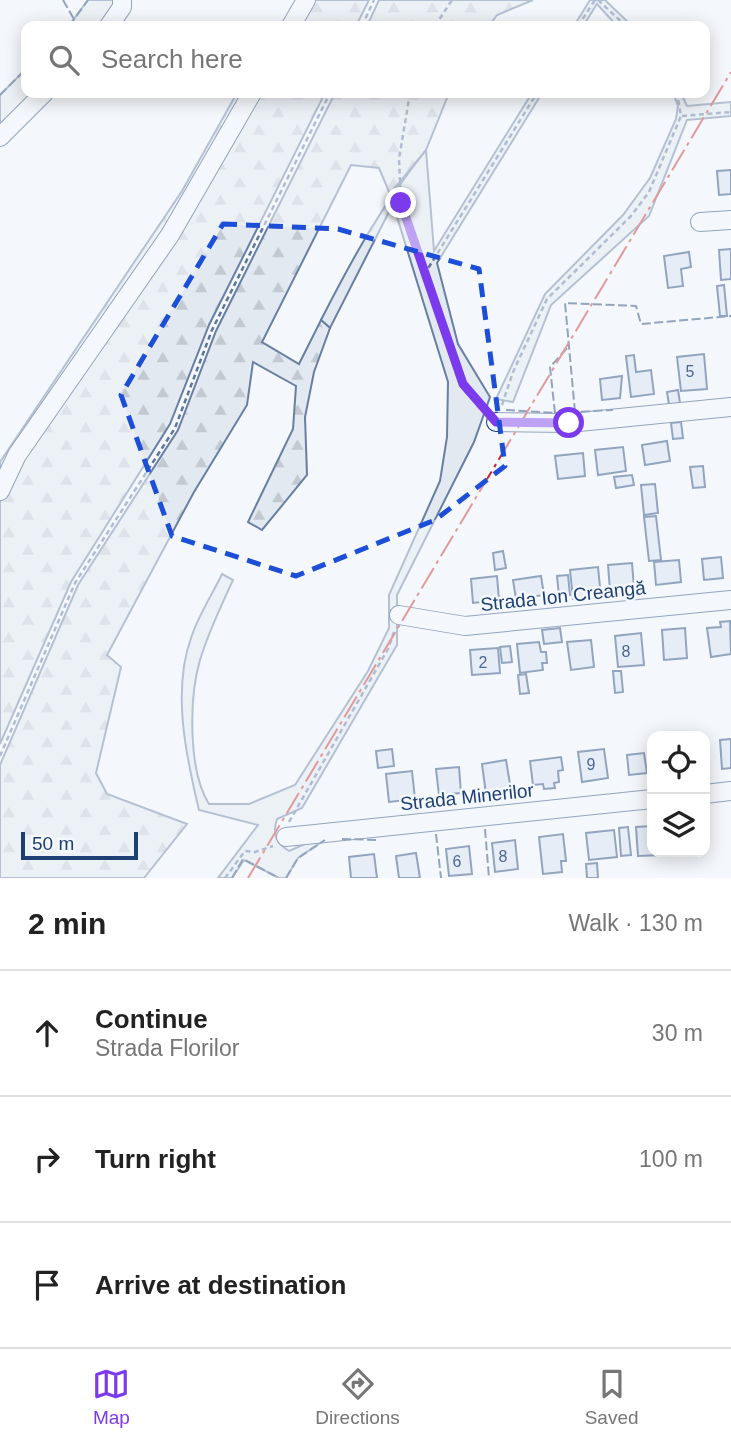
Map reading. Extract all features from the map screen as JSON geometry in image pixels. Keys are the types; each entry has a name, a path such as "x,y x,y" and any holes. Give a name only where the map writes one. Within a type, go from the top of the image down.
{"street":[{"path":"112,21 122,7 122,0"},
{"path":"294,21 306,0"},
{"path":"0,137 39,98"},
{"path":"0,491 17,455 170,235 249,98"},
{"path":"700,222 731,220"},
{"path":"496,422 569,423 731,407"},
{"name":"Strada Ion Creangă","path":"399,615 465,626 731,600"},
{"path":"710,793 731,791"},
{"name":"Strada Minerilor","path":"286,837 647,800"}],"path":[{"path":"364,21 374,0"},
{"path":"438,21 453,0"},
{"path":"581,21 596,0 620,21"},
{"path":"0,755 75,583 174,428 212,330 328,98"},
{"path":"409,98 399,159 401,203 463,384 496,422"},
{"path":"424,275 534,98"},
{"path":"496,422 513,372 547,299 631,216 649,192 681,116 678,98"},
{"path":"681,116 731,111"},
{"path":"225,878 245,851 271,847 286,837 290,819 388,649 399,615"}],"highlighted area":[{"path":"223,224 338,229 479,269 505,466 435,520 296,576 172,536 121,395"}],"green space":[{"path":"88,0 115,0 112,10 102,21 73,21"},
{"path":"311,0 369,0 358,21 298,21"},
{"path":"379,0 533,0 497,15 493,21 369,21"},
{"path":"590,0 605,0 627,21 612,21 597,4 586,21 577,21"},
{"path":"21,74 21,98 30,98 0,129 0,95"},
{"path":"234,98 245,98 216,148 0,480 0,462 182,191"},
{"path":"254,98 322,98 209,325 170,424 71,582 0,744 0,502 25,454"},
{"path":"332,98 447,98 426,150 390,194 379,168 351,165 262,342 299,364 321,320 330,328 314,372 305,417 307,475 262,530 248,522 293,429 296,386 253,362 247,405 194,492 107,655 121,667 96,773 107,794 187,824 144,878 0,878 0,765 78,585 178,430 216,331"},
{"path":"529,98 539,98 437,263 458,344 490,397 474,442 397,595 397,645 302,808 277,819 276,838 289,851 314,840 326,839 298,858 286,878 279,878 244,860 232,878 218,878 258,825 199,810 186,746 182,701 185,658 194,630 222,574 233,580 203,650 194,694 194,754 202,790 209,804 249,804 295,785 368,671 389,628 389,595 440,481 447,437 448,382 393,204 330,328 321,320 369,232 426,150 434,251"},
{"path":"675,98 683,98 687,106 731,102 731,116 687,120 649,216 551,305 513,402 496,399 545,294 623,215 650,178 676,119 678,106"}],"building":[{"path":"731,170 731,194 719,195 717,171"},
{"path":"731,249 731,279 721,280 719,250"},
{"path":"689,252 691,267 681,269 683,286 668,288 664,256"},
{"path":"724,285 727,316 720,316 717,286"},
{"path":"704,354 707,389 681,391 677,357"},
{"path":"634,355 636,372 651,370 654,394 631,397 626,356"},
{"path":"622,376 620,398 602,400 600,379"},
{"path":"678,390 680,403 669,405 667,392"},
{"path":"681,422 683,438 673,439 671,423"},
{"path":"667,441 670,461 645,465 642,445"},
{"path":"623,447 626,471 598,475 595,450"},
{"path":"583,453 585,476 558,479 555,456"},
{"path":"703,466 705,487 693,488 690,467"},
{"path":"632,475 634,485 616,488 614,477"},
{"path":"655,484 658,513 644,515 641,485"},
{"path":"656,516 661,560 649,561 644,517"},
{"path":"503,551 506,568 495,570 493,553"},
{"path":"721,557 723,578 704,580 702,559"},
{"path":"679,560 681,582 656,585 654,562"},
{"path":"632,563 634,588 610,590 608,565"},
{"path":"598,567 601,597 573,599 570,570"},
{"path":"568,575 570,595 559,596 557,576"},
{"path":"497,576 499,600 473,603 471,579"},
{"path":"541,576 544,595 516,599 513,580"},
{"path":"730,621 731,654 711,657 707,628 721,627 720,622"},
{"path":"560,628 562,642 544,644 542,630"},
{"path":"685,628 687,658 664,660 662,630"},
{"path":"641,633 644,665 618,667 615,636"},
{"path":"591,640 594,667 571,670 567,642"},
{"path":"539,642 541,652 546,652 547,663 542,663 543,670 520,673 517,644"},
{"path":"510,646 512,662 502,663 500,647"},
{"path":"498,648 500,673 472,675 470,650"},
{"path":"613,671 621,671 623,692 615,693"},
{"path":"526,674 529,693 520,694 518,675"},
{"path":"731,739 731,768 722,769 720,740"},
{"path":"392,749 394,766 378,768 376,751"},
{"path":"604,749 608,778 582,782 578,752"},
{"path":"644,753 647,773 629,775 627,755"},
{"path":"561,757 563,770 558,771 559,782 554,783 555,788 544,789 543,784 533,785 530,761"},
{"path":"506,760 511,790 486,794 482,764"},
{"path":"459,767 461,793 439,795 436,769"},
{"path":"412,771 415,799 389,802 386,774"},
{"path":"647,826 647,856 638,856 636,827"},
{"path":"628,827 631,855 621,856 619,828"},
{"path":"614,830 617,857 589,860 586,833"},
{"path":"563,834 566,861 561,861 562,872 543,874 539,837"},
{"path":"515,840 518,869 495,872 492,843"},
{"path":"469,846 472,874 449,876 446,849"},
{"path":"416,853 420,878 399,878 396,856"},
{"path":"374,854 377,878 351,878 349,857"},
{"path":"597,863 598,878 587,878 586,864"}],"fence":[{"path":"63,0 75,21"},
{"path":"73,21 88,0"},
{"path":"0,95 21,74"},
{"path":"575,412 565,303 636,306 641,324 731,316"},
{"path":"555,413 550,367 569,346"},
{"path":"506,410 555,413 613,410"},
{"path":"485,829 489,878"},
{"path":"436,834 441,878"},
{"path":"342,839 377,840"},
{"path":"286,878 298,858 325,840"},
{"path":"232,878 243,859 279,878"}],"power":[{"path":"248,878 731,72"}],"route":[{"path":"401,203 463,384 496,422 569,423"}]}
